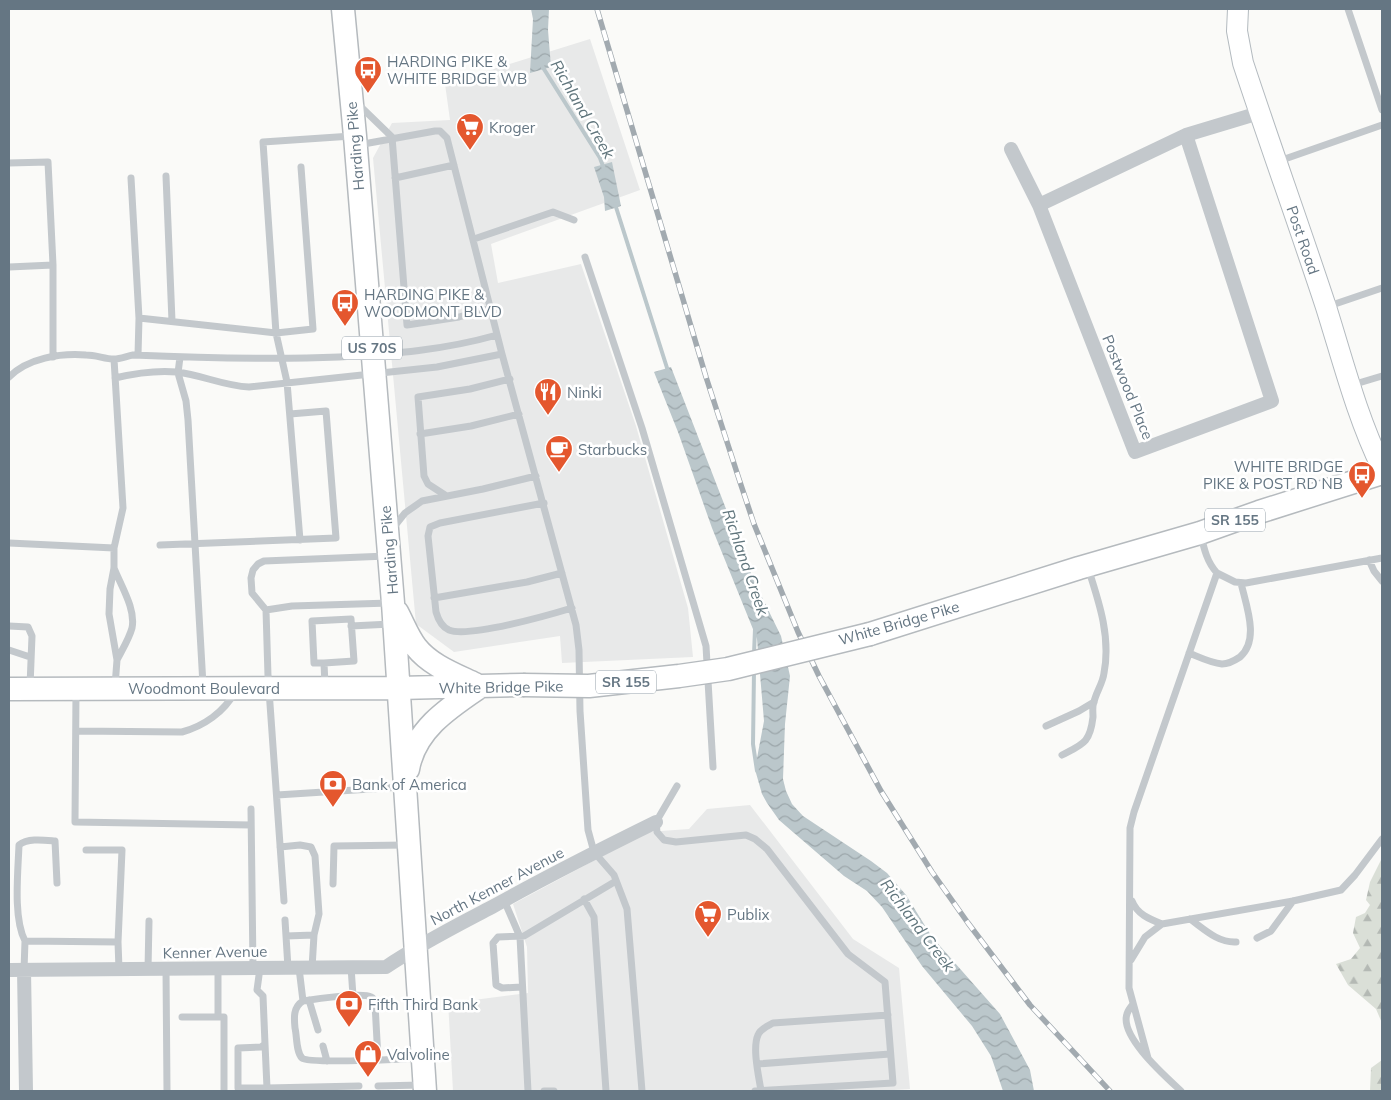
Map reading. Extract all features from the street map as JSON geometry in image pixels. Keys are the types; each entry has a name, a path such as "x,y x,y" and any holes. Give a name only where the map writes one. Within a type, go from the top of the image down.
{"main road":[{"name":"Harding Pike","path":"343,9 394,613 424,1088"},
{"name":"White Bridge Pike","path":"399,688 589,686 728,669 870,634 1087,566 1200,533 1382,473"},
{"path":"394,613 415,646 424,655 445,669 481,686"},
{"path":"405,787 409,761 416,745 427,728 457,702 481,686"},
{"name":"Woodmont Boulevard","path":"19,689 399,688"}],"street":[{"name":"Post Road","path":"1238,9 1237,31 1240,50 1259,113 1326,307 1350,386 1382,468"},
{"path":"1011,149 1039,205 1186,136 1259,113"},
{"name":"Postwood Place","path":"1039,205 1135,452 1272,400 1186,136"},
{"name":"North Kenner Avenue","path":"416,948 507,906 594,852 656,822"},
{"name":"Kenner Avenue","path":"9,970 386,967 416,948"},
{"path":"24,970 26,1091"}],"lane":[{"path":"1348,9 1382,110"},
{"path":"350,93 367,114 392,137 407,324 450,319 490,308"},
{"path":"1276,162 1382,125"},
{"path":"300,540 287,382 276,333 263,142 355,141 440,131 447,138 502,354 520,414 577,630 588,830 594,852 604,862 616,880 628,909 642,1091"},
{"path":"9,163 48,162 53,265 53,357"},
{"path":"395,178 454,165"},
{"path":"139,318 276,333 313,329 301,168"},
{"path":"166,176 172,321"},
{"path":"131,178 139,318 138,355"},
{"path":"474,239 553,212 574,220"},
{"path":"584,257 642,428 706,646 713,767"},
{"path":"9,267 53,265"},
{"path":"1326,307 1382,288"},
{"path":"115,378 147,372 178,372 236,386 266,386 373,365 497,335"},
{"path":"9,378 23,366 37,360 86,355 114,359 138,355 282,359 373,365 458,363 502,354"},
{"path":"180,357 178,372 187,408 204,688"},
{"path":"114,359 124,508 114,548 114,568 110,589 109,614 117,660 115,689"},
{"path":"1350,386 1382,376"},
{"path":"445,495 428,484 424,476 418,398 470,389 510,379"},
{"path":"160,546 336,538 326,411 290,414"},
{"path":"420,434 471,426 520,414"},
{"path":"284,901 269,688 266,610 252,593 251,578 258,564 264,561 389,547 410,508 422,501 445,495 484,489 536,476"},
{"path":"544,503 484,516 440,522 430,527 428,536 436,612 441,624 457,632 507,625 572,608"},
{"path":"1200,533 1212,567 1217,573 1241,583 1382,558"},
{"path":"9,543 114,548"},
{"path":"1369,560 1374,571 1382,581"},
{"path":"1062,755 1082,745 1090,735 1094,702 1104,674 1106,647 1103,622 1098,597 1087,566"},
{"path":"114,568 130,606 133,619 131,630 117,660"},
{"path":"434,598 518,584 562,573"},
{"path":"1148,1058 1129,988 1128,930 1132,820 1217,573"},
{"path":"1189,653 1224,664 1231,663 1248,648 1251,633 1241,583"},
{"path":"266,610 292,606 394,613"},
{"path":"351,626 394,613"},
{"path":"351,619 354,661 324,663 314,664 312,621 351,619"},
{"path":"9,626 28,627 32,636 30,657 19,689"},
{"path":"9,650 30,657"},
{"path":"324,663 325,688"},
{"path":"76,731 174,732 187,730 222,711 238,688"},
{"path":"76,689 75,822 251,825"},
{"path":"1046,726 1094,702"},
{"path":"677,786 656,822 657,832 664,840 669,842 746,835 760,842 848,954 885,982 893,1083 756,1091"},
{"path":"277,795 405,787"},
{"path":"251,809 257,990 263,996 267,1088"},
{"path":"24,970 25,941 20,932 18,890 19,845 22,842 30,840 54,841 57,883"},
{"path":"1130,962 1145,937 1162,924 1294,901 1341,890 1382,840"},
{"path":"280,847 305,845 311,847 314,851 319,914 314,935 300,968"},
{"path":"333,884 334,846 408,845"},
{"path":"86,850 122,850 118,942 119,970"},
{"path":"522,987 502,988 496,985 493,943 498,937 524,936 616,880"},
{"path":"1130,898 1135,908 1141,913 1162,924"},
{"path":"584,899 594,917 606,1091"},
{"path":"1257,938 1271,931 1294,901"},
{"path":"507,906 520,937 528,1091"},
{"path":"1190,919 1218,939 1236,942"},
{"path":"285,920 286,936 300,968 306,1000 318,1030"},
{"path":"148,969 149,921"},
{"path":"286,936 314,935"},
{"path":"25,941 118,942"},
{"path":"351,967 353,996"},
{"path":"166,969 166,1091"},
{"path":"218,969 218,1017"},
{"path":"378,1059 374,1000 367,996 353,996 306,1000 297,1005 294,1019 301,1057 310,1061 422,1058"},
{"path":"1133,1004 1126,1013 1126,1024 1133,1041 1181,1091"},
{"path":"761,1091 756,1051 757,1036 762,1030 773,1023 888,1015"},
{"path":"182,1017 224,1017 224,1091"},
{"path":"265,1044 261,1047 238,1048 236,1090 359,1086"},
{"path":"323,1046 328,1061"},
{"path":"757,1064 890,1054"},
{"path":"378,1086 394,1089 424,1088"},
{"path":"544,1091 554,1091"}],"shaded area":[{"path":"590,39 640,190 491,244 498,283 581,264 636,426 688,608 693,657 562,663 560,636 454,652 416,624 373,158 392,123 450,120 445,84"},
{"path":"750,805 853,939 899,968 910,1089 878,1091 453,1091 448,1001 466,1001 528,993 527,947 513,904 647,832 689,829 707,809"}],"green space":[{"path":"1382,858 1382,1023 1376,1009 1348,985 1336,964 1351,959 1360,948 1353,933 1356,917 1365,913 1370,905 1366,900 1370,882"},
{"path":"1382,1060 1382,1091 1370,1091 1371,1068"}],"water":[{"path":"531,9 549,9 548,30 551,67 530,73 533,19"},
{"path":"612,162 621,206 605,211 604,197 594,167"},
{"path":"671,367 754,581 781,636 790,676 785,724 783,779 792,804 803,816 887,873 906,895 932,937 1000,1014 1030,1070 1034,1091 1003,1091 991,1056 972,1026 922,966 882,907 867,891 844,876 779,820 762,794 756,773 764,721 757,639 712,528 678,432 654,372"}],"waterway":[{"name":"Richland Creek","path":"542,66 600,158 604,169"},
{"name":"Richland Creek","path":"615,204 668,371"},
{"name":"Richland Creek","path":"754,654 755,629"},
{"name":"Richland Creek","path":"754,671 753,744 757,771"}],"railway":[{"path":"597,9 706,377 754,524 798,632 819,676 881,791 932,872 1030,1005 1110,1091"}],"place":[{"name":"HARDING PIKE & WHITE BRIDGE WB","path":"368,94"},
{"name":"Kroger","path":"470,151"},
{"name":"HARDING PIKE & WOODMONT BLVD","path":"345,327"},
{"name":"Ninki","path":"548,416"},
{"name":"Starbucks","path":"559,473"},
{"name":"WHITE BRIDGE PIKE & POST RD NB","path":"1362,499"},
{"name":"Bank of America","path":"333,808"},
{"name":"Publix","path":"708,938"},
{"name":"Fifth Third Bank","path":"349,1028"},
{"name":"Valvoline","path":"368,1078"}]}
